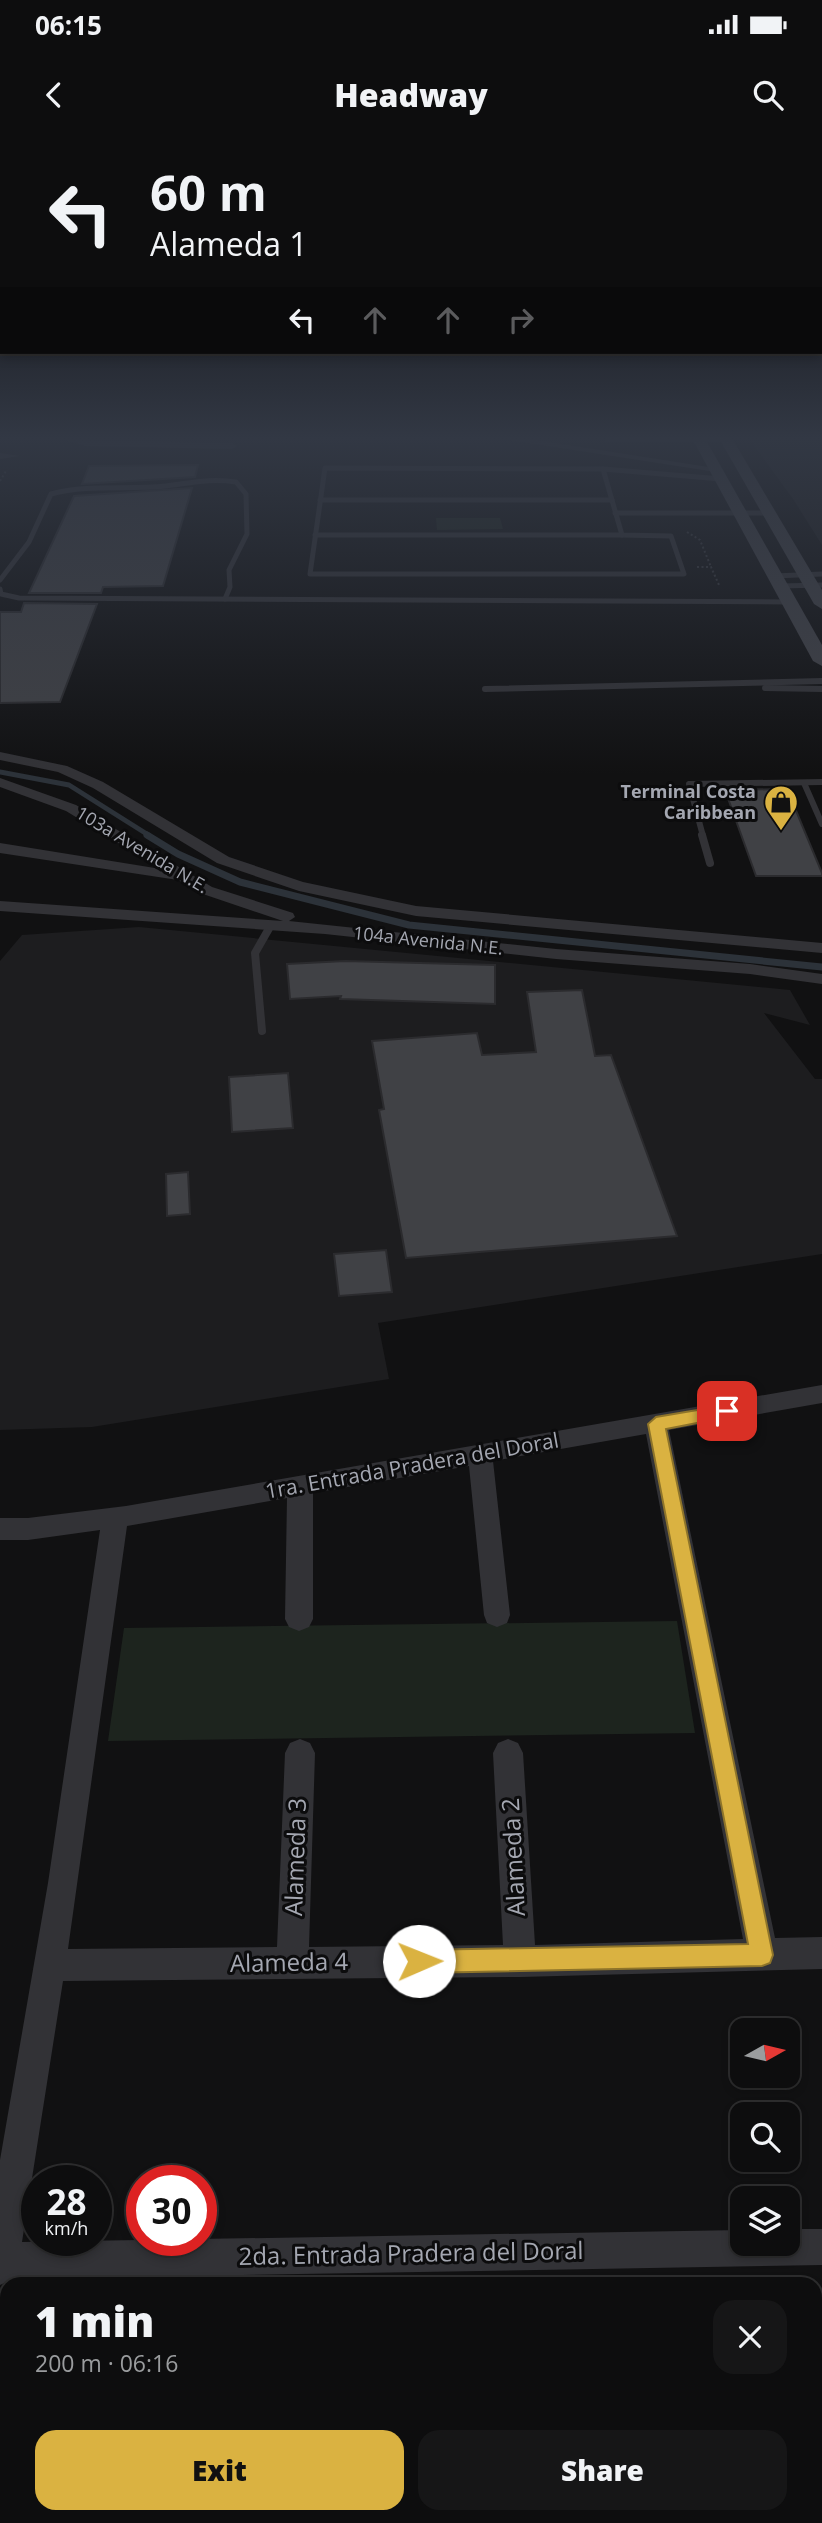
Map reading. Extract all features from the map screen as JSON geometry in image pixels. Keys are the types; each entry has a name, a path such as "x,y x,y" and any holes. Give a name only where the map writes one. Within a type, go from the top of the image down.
{"main road":[{"path":"760,551 822,661"},
{"path":"796,551 815,580 822,604"}],"street":[{"path":"0,755 62,769 98,785 214,856 299,886 416,911 822,948"},
{"name":"103a Avenida N.E.","path":"0,782 71,808 182,878 235,901 325,929"},
{"path":"0,848 182,878"},
{"name":"104a Avenida N.E.","path":"0,906 325,929 530,952 750,969 822,979"},
{"name":"1ra. Entrada Pradera del Doral","path":"0,1529 115,1518 822,1395"},
{"path":"656,1424 762,1955"},
{"path":"480,1454 497,1615"},
{"path":"299,1619 300,1485"},
{"path":"0,2263 50,1965 115,1518"},
{"name":"Alameda 3","path":"292,1962 300,1752"},
{"name":"Alameda 2","path":"508,1753 520,1961"},
{"name":"Alameda 4","path":"50,1965 520,1961 822,1953"},
{"name":"2da. Entrada Pradera del Doral","path":"0,2263 822,2247"}],"lane":[{"path":"0,580 22,551"},
{"path":"225,599 230,587 229,570 238,551"},
{"path":"314,551 310,574 684,574 676,551"},
{"path":"781,588 815,580"},
{"path":"0,589 1,594 19,598 225,599 781,588 815,580"},
{"path":"485,689 745,685 822,681"},
{"path":"745,685 822,690"},
{"path":"710,863 689,785 822,782"},
{"path":"804,783 822,824"},
{"path":"262,1031 255,953 271,925"}],"path":[{"path":"705,551 719,585"},
{"path":"682,567 711,567"}],"shaded area":[{"path":"139,927 790,990 810,1025 764,1013 815,1079 822,1079 822,1254 378,1323 389,1379 92,1427 0,1430 0,961 22,935"},
{"path":"677,1621 695,1733 108,1741 124,1628"}],"building":[{"path":"48,551 173,551 163,586 103,587 101,593 29,593"},
{"path":"24,603 97,604 60,702 0,703 0,612 21,612"},
{"path":"787,789 822,876 756,876 725,790"},
{"path":"345,961 495,965 495,1004 340,999 341,996 290,999 287,964"},
{"path":"582,990 595,1056 611,1055 677,1236 406,1258 379,1110 384,1109 372,1041 477,1033 482,1055 536,1052 527,992"},
{"path":"288,1073 293,1128 232,1132 229,1077"},
{"path":"188,1172 190,1214 167,1216 166,1174"},
{"path":"386,1250 392,1292 339,1296 334,1254"}],"waterway":[{"path":"0,772 69,785 150,836"},
{"path":"147,835 178,854 240,882 409,925 822,967"}],"place":[{"name":"Terminal Costa Caribbean","path":"781,832"}],"route":[{"path":"419,1961 762,1955 667,1468 656,1424 727,1411"}]}
